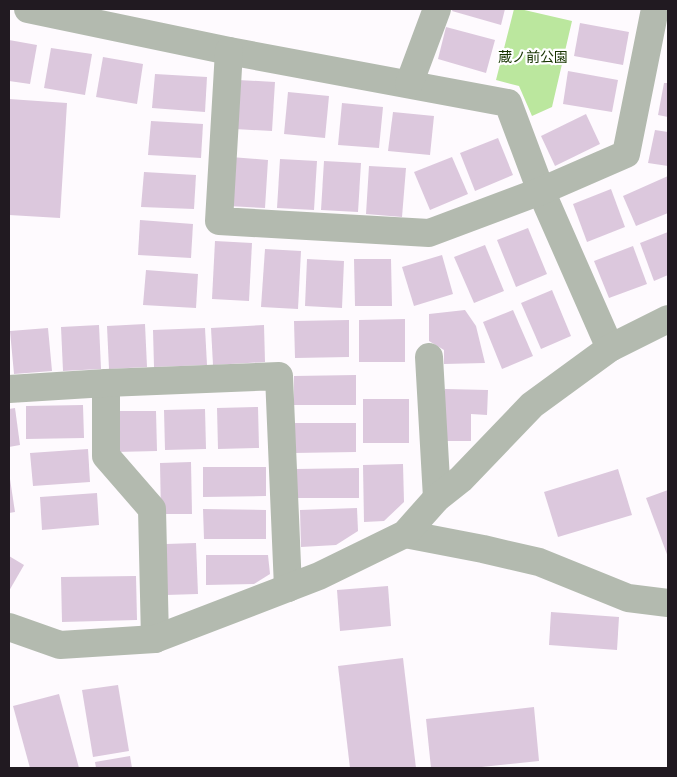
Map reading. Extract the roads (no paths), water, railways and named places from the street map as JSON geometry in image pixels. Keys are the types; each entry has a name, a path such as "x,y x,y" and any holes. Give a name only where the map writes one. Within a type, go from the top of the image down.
{"street":[{"path":"28,9 229,51 508,102 541,191 610,348"},
{"path":"409,84 437,9"},
{"path":"229,51 219,221 429,233 541,191 626,154 655,9"},
{"path":"9,628 60,646 154,638 319,576 405,534 436,498 462,479 532,404 610,348 668,319"},
{"path":"429,357 436,498"},
{"path":"9,389 279,376 288,588"},
{"path":"106,383 106,456 152,509 154,638"},
{"path":"405,534 539,562 628,598 668,603"}],"park label":[{"name":"蔵ノ前公園","path":"533,56"}]}
